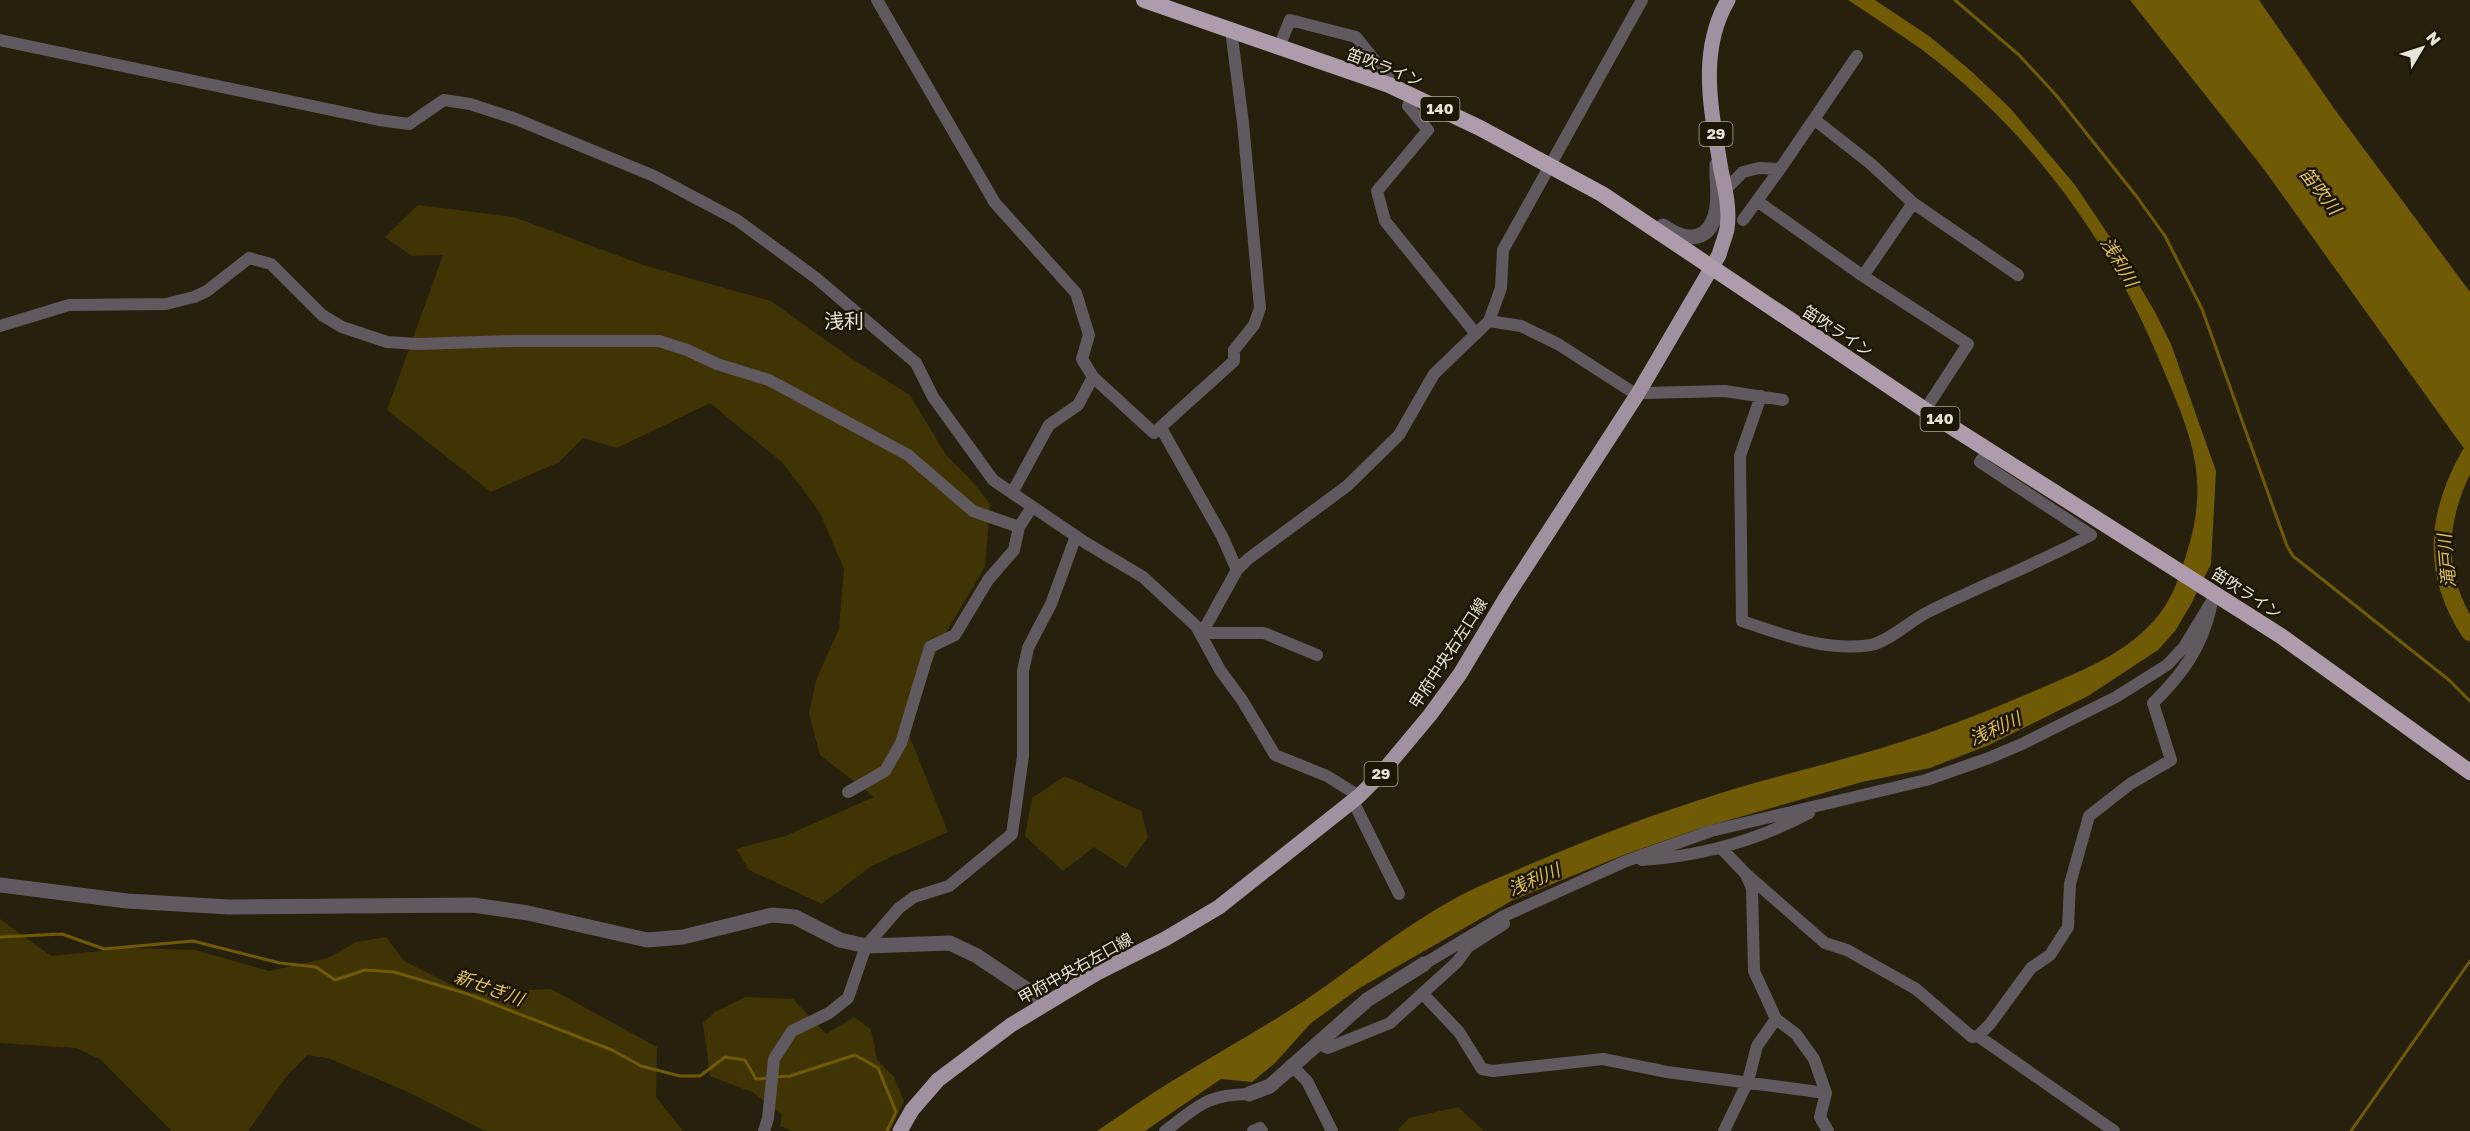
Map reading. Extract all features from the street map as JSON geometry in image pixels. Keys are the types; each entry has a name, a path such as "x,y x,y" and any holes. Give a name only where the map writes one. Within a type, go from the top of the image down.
{"highway":[{"name":"笛吹ライン","path":"1144,0 1389,85 1550,165 1602,195 1925,410 2170,566 2212,596 2281,636 2470,772"}],"main road":[{"name":"甲府中央右左口線","path":"900,1131 912,1110 938,1080 1011,1025 1219,907 1356,798 1423,724 1460,674 1505,598 1637,393 1711,269 1726,230 1725,190 1709,62 1713,36 1728,0"}],"street":[{"path":"878,0 995,203 1076,293 1089,335 1082,359 1093,377 1154,433 1234,361 1234,350 1254,325 1260,308 1243,123 1231,30"},
{"path":"1202,633 1237,570 1248,559 1347,486 1380,456 1399,435 1434,374 1489,321 1501,288 1503,250 1641,0"},
{"path":"1279,47 1290,21 1356,37 1388,77 1389,85"},
{"path":"0,40 379,120 409,124 444,100 470,105 548,132 654,176 737,220 816,278 916,363 933,397 993,480 1076,536 1143,577 1202,633 1220,670 1242,700 1275,755 1328,776 1356,798 1399,894"},
{"path":"1743,220 1815,120 1857,56"},
{"path":"1412,96 1408,105 1428,130 1377,191 1385,221 1476,334"},
{"path":"1815,120 1871,164 1913,203 2018,275"},
{"path":"1602,195 1649,217 1674,234 1684,238 1697,237 1710,228 1717,210 1718,147"},
{"path":"1725,190 1743,172 1759,168 1780,169"},
{"path":"1757,201 1863,276 1968,344 1925,410"},
{"path":"1863,276 1913,203"},
{"path":"0,326 69,305 166,304 194,297 207,291 249,258 272,264 322,315 342,327 387,342 418,344 513,340 659,341 687,350 717,364 769,380 908,455 974,511 1019,527"},
{"path":"1489,321 1521,326 1558,344 1637,393 1725,391 1783,399"},
{"path":"1012,493 1049,425 1078,405 1093,377"},
{"path":"1761,396 1740,456 1742,621 1814,643 1838,647 1874,644 1911,621 1972,590 2015,573 2091,535 1980,462 1988,450"},
{"path":"1161,428 1226,543 1237,570"},
{"path":"848,792 885,771 901,743 930,647 955,635 988,580 1014,550 1019,527 1032,507"},
{"path":"764,1131 768,1118 774,1059 792,1031 829,1013 848,998 866,946 899,908 914,897 949,886 1012,834 1023,756 1023,671 1028,648 1051,604 1076,536"},
{"path":"1165,1131 1207,1100 1222,1095 1249,1094 1270,1086 1366,1000 1460,940 1504,916 1626,861 1711,831 1926,780 1989,758 2116,697 2168,665 2184,647 2212,596"},
{"path":"1722,849 1745,873 1825,943 1847,950 1916,989 1972,1037 1978,1036 1990,1024 2031,968 2050,955 2068,927 2070,884 2089,816 2130,784 2171,760 2153,703 2187,666 2206,626 2212,596"},
{"path":"1202,633 1264,633 1317,654"},
{"path":"1626,861 1669,858 1722,849 1781,828 1828,804"},
{"path":"1745,873 1752,888 1754,971 1776,1019 1796,1034 1814,1059 1826,1093 1820,1117 1828,1131"},
{"path":"0,885 128,901 229,907 472,905 528,913 647,940 683,937 772,915 795,917 840,940 866,946 950,943 978,956 1047,1003"},
{"path":"1317,1043 1328,1048 1390,1023 1423,994 1468,947 1507,922 1504,916"},
{"path":"1423,994 1459,1032 1482,1069 1493,1071 1603,1059 1667,1072 1826,1093"},
{"path":"1724,1131 1748,1081 1757,1046 1776,1019"},
{"path":"1978,1036 2114,1131"},
{"path":"1291,1065 1307,1081 1332,1131"},
{"path":"1253,1131 1260,1128 1262,1131"}],"shaded area":[{"path":"418,205 514,217 646,266 771,301 852,359 910,395 946,455 972,481 990,504 985,567 945,634 903,720 948,832 871,866 822,904 749,870 736,849 785,836 874,797 820,755 809,714 816,680 839,629 844,569 820,513 783,463 710,403 617,448 583,438 559,462 491,492 387,410 443,255 412,256 385,237"},
{"path":"1065,776 1141,811 1148,837 1126,868 1094,847 1063,871 1025,836 1032,798"},
{"path":"0,919 51,956 131,948 195,950 269,971 328,958 356,942 386,937 404,961 468,993 551,989 657,1047 656,1097 683,1131 485,1131 408,1092 328,1058 307,1055 287,1076 248,1131 172,1131 100,1059 76,1048 0,1043"},
{"path":"745,997 793,999 826,1034 854,1017 871,1030 877,1060 894,1077 904,1101 890,1131 792,1131 780,1126 782,1114 752,1092 710,1076 703,1023 715,1012"},
{"path":"1458,1107 1484,1131 1397,1131 1409,1118"}],"water":[{"name":"浅利川","path":"1848,0 1875,0 1929,36 2010,108 2075,185 2116,246 2155,312 2171,344 2216,471 2211,564 2175,631 2158,650 2088,696 1989,745 1930,768 1862,782 1698,829 1626,854 1513,900 1358,989 1311,1023 1275,1063 1252,1082 1221,1079 1145,1131 1097,1131 1164,1086 1304,1001 1414,923 1484,884 1666,811 1751,784 1899,743 2002,705 2112,655 2141,634 2165,606 2178,580 2194,525 2197,478 2194,456 2181,412 2141,319 2091,232 2031,151 1997,114 1960,80 1921,49"},
{"name":"笛吹川","path":"2130,0 2259,0 2333,107 2470,292 2470,457 2263,168"}],"waterway":[{"path":"1955,0 2019,55 2056,95 2165,236 2202,309 2287,546 2293,556 2449,680 2470,701"},
{"name":"滝戸川","path":"2470,455 2450,500 2443,544 2444,566 2449,588 2457,610 2470,632"},
{"name":"新せぎ川","path":"0,937 62,934 104,949 193,941 280,963 316,967 335,980 365,970 394,972 468,994 612,1050 641,1066 680,1076 700,1076 725,1057 745,1060 756,1079 769,1078"},
{"path":"2351,1131 2470,961"},
{"name":"新せぎ川","path":"776,1077 790,1076 855,1055 878,1068 896,1112 887,1131"}],"district":[{"name":"浅利","path":"844,321"}]}
